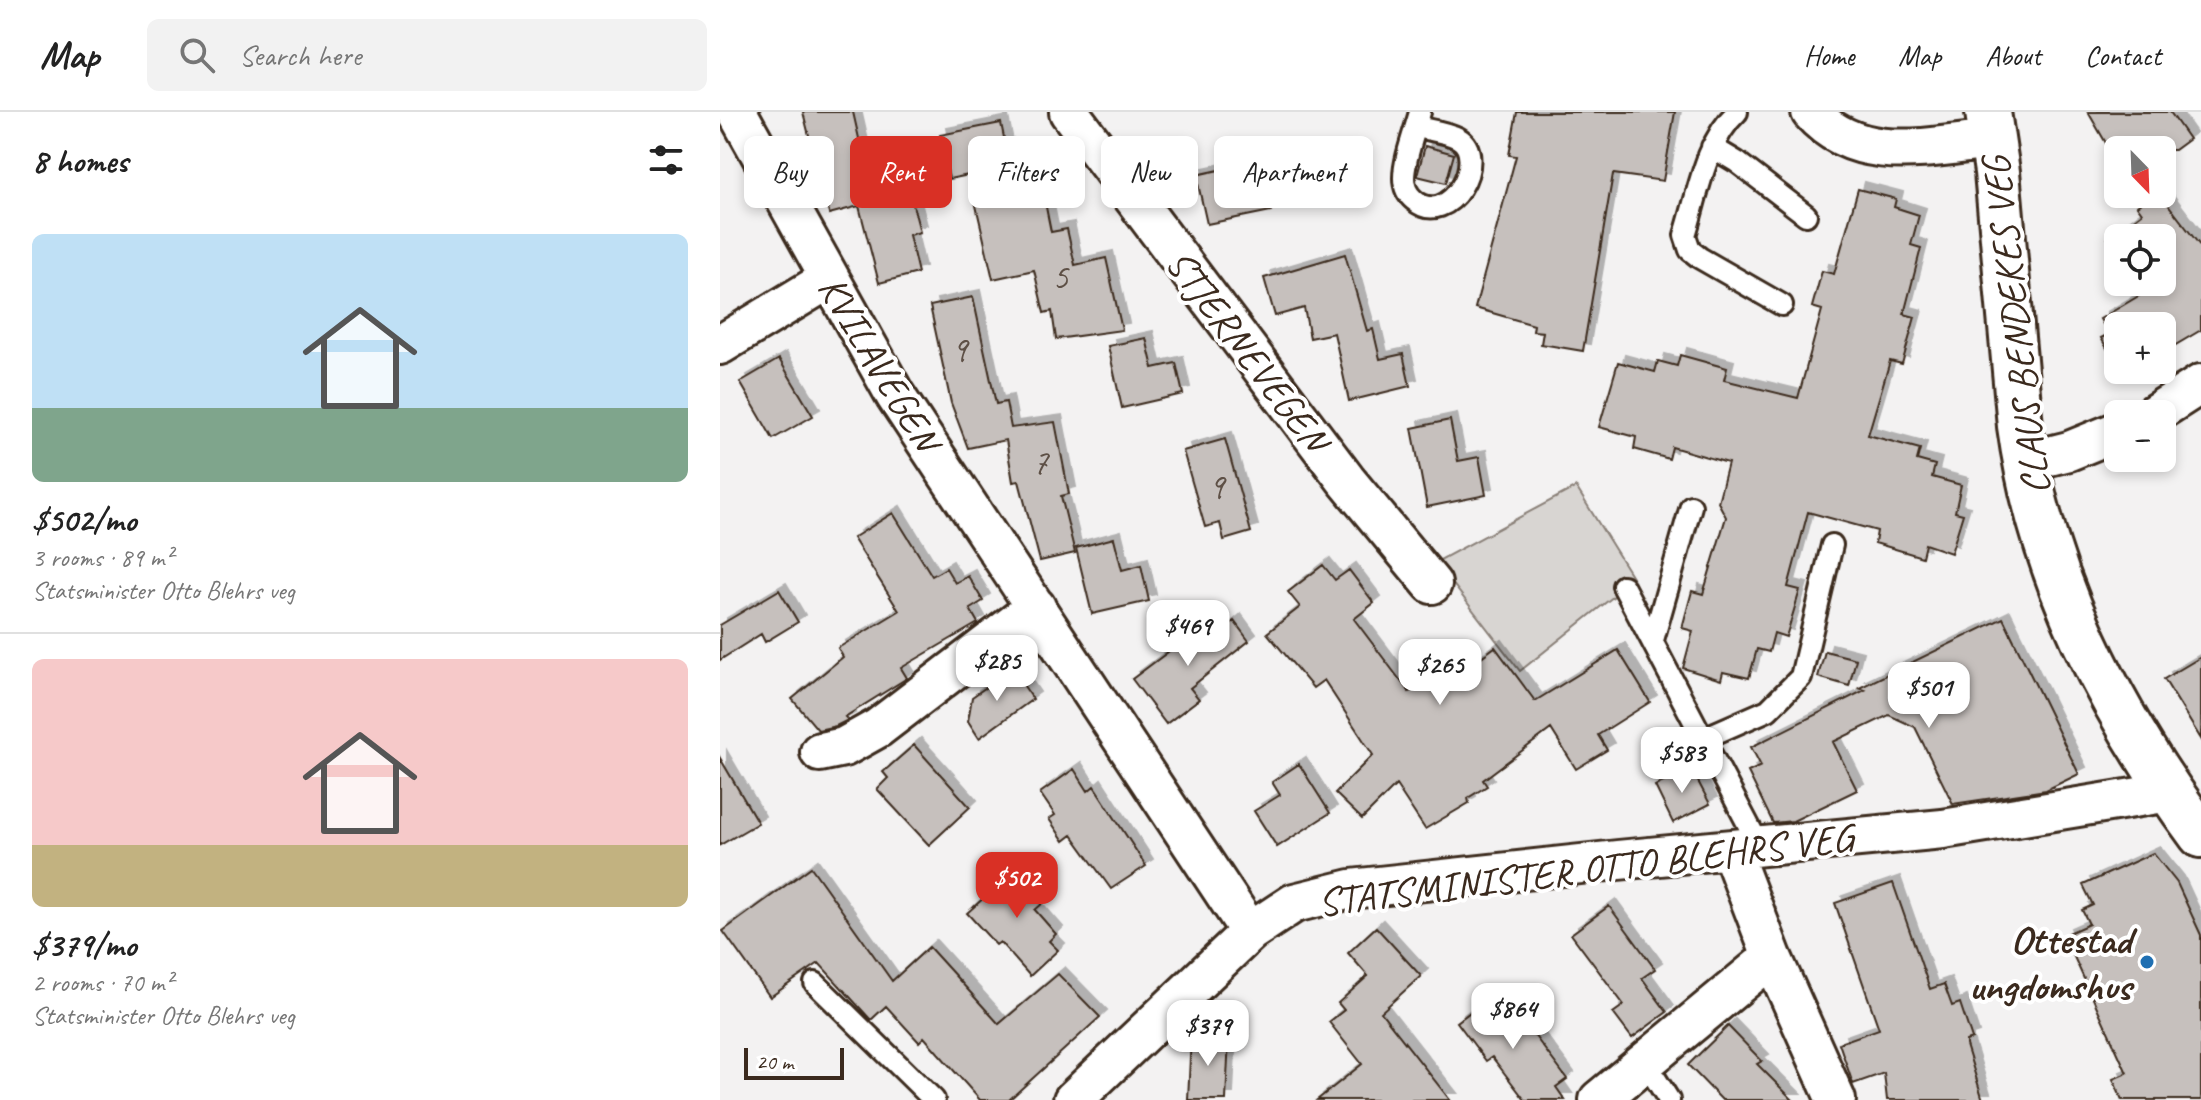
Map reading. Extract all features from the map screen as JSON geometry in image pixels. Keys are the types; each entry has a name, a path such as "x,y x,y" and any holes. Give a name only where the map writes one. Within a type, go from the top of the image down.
{"street":[{"name":"KVILAVEGEN","path":"737,112 895,395 1250,932"},
{"name":"STJERNEVEGEN","path":"1069,112 1346,480 1432,584"},
{"path":"1811,112 1841,136 1859,144 1884,149 1906,149 1990,126"},
{"name":"CLAUS BENDEKES VEG","path":"1990,126 2025,462 2041,528 2075,624 2119,711 2201,835"},
{"path":"720,345 829,279"},
{"path":"2176,400 2201,384"},
{"path":"2025,462 2069,451 2104,437"},
{"path":"820,752 854,743 878,728 1036,607"},
{"name":"STATSMINISTER OTTO BLEHRS VEG","path":"1085,1096 1250,932 1294,903 1351,889 1943,829 2170,792"},
{"path":"1746,848 1772,957 1836,1100"},
{"path":"1599,1100 1772,957"}],"lane":[{"path":"1737,112 1729,119 1712,147 1685,235 1687,244 1700,258 1782,305"},
{"path":"1712,147 1737,162 1806,215"},
{"path":"1653,640 1691,506"},
{"path":"1704,738 1768,710 1801,677 1832,545"},
{"path":"1623,586 1704,738 1746,848"},
{"path":"815,983 934,1100"},
{"path":"1645,1062 1669,1100"}],"shaded area":[{"path":"1576,487 1634,580 1520,671 1436,562"}],"building":[{"path":"803,112 853,112 858,136 850,136 852,208 829,214 827,208 834,208 834,136 809,136"},
{"path":"1517,112 1675,112 1663,181 1613,174 1583,351 1541,344 1543,332 1533,331 1534,325 1475,308 1516,156 1509,155"},
{"path":"2088,112 2170,112 2189,139 2176,149 2176,136 2104,136 2104,140"},
{"path":"1001,123 1004,136 968,136 968,175 952,178 952,136 940,135"},
{"path":"1425,146 1454,154 1446,183 1417,176"},
{"path":"1214,171 1214,208 1270,208 1271,211 1207,224 1198,175"},
{"path":"1858,189 1896,199 1894,207 1919,215 1911,245 1921,248 1904,314 1915,317 1902,364 1890,361 1868,435 1920,449 1917,460 1935,465 1932,477 1961,485 1955,512 1963,514 1951,553 1925,544 1922,557 1875,543 1877,531 1808,512 1788,587 1800,590 1786,637 1774,633 1769,652 1757,649 1749,678 1723,672 1721,680 1683,668 1693,631 1682,628 1692,591 1703,594 1726,517 1718,502 1728,463 1672,447 1669,459 1634,449 1636,437 1599,427 1618,362 1655,372 1658,361 1677,366 1680,355 1727,368 1724,380 1798,398 1822,310 1812,307 1822,271 1834,274"},
{"path":"860,208 914,208 920,232 909,235 918,273 879,283"},
{"path":"977,208 1046,208 1051,232 1067,229 1075,265 1106,258 1122,330 1056,339 1052,311 1044,313 1034,270 993,279"},
{"path":"2138,208 2171,208 2201,247 2201,330 2176,345 2176,312 2112,312 2139,296 2176,296 2176,224 2127,224 2142,213"},
{"path":"1345,254 1367,331 1373,329 1380,359 1403,354 1410,386 1349,401 1334,333 1310,338 1304,308 1275,316 1264,278"},
{"path":"973,297 996,404 1006,402 1011,428 1055,422 1069,494 1061,496 1075,553 1040,561 1019,481 1013,482 1006,440 968,448 951,403 930,306"},
{"path":"1146,338 1153,368 1176,363 1183,394 1122,408 1108,346"},
{"path":"779,359 813,416 773,439 740,382"},
{"path":"1450,420 1458,461 1479,457 1486,495 1427,507 1412,428"},
{"path":"1225,439 1251,532 1224,540 1220,523 1205,527 1183,451"},
{"path":"893,513 932,576 946,568 955,583 968,576 983,601 970,609 978,623 901,668 907,678 845,717 848,720 818,730 792,699 843,657 838,648 899,611 853,538"},
{"path":"1114,538 1122,570 1141,565 1149,601 1092,614 1076,548"},
{"path":"1323,565 1335,580 1349,570 1374,603 1354,619 1409,692 1436,675 1443,685 1495,647 1535,701 1618,650 1650,702 1598,735 1607,750 1576,769 1551,729 1483,780 1487,786 1468,798 1469,803 1425,829 1396,785 1362,819 1335,793 1373,755 1324,680 1313,688 1267,633 1300,607 1288,592"},
{"path":"779,590 798,622 765,642 761,634 720,660 720,625"},
{"path":"2003,618 2079,774 2046,790 1953,804 1915,727 1889,715 1833,742 1857,790 1793,821 1773,823 1748,772 1761,766 1751,747 1865,690 1859,688"},
{"path":"1212,619 1222,631 1234,621 1249,641 1190,688 1199,699 1166,724 1132,679"},
{"path":"1825,651 1856,659 1849,686 1818,677"},
{"path":"2201,657 2201,739 2164,679"},
{"path":"1012,669 1033,699 979,738 968,721 972,697"},
{"path":"914,745 970,807 929,845 877,789 888,778 883,772"},
{"path":"720,758 758,823 720,845"},
{"path":"1299,764 1330,813 1277,847 1254,811 1280,795 1272,782"},
{"path":"1691,768 1710,804 1673,823 1655,786"},
{"path":"1074,769 1088,791 1094,786 1146,866 1111,889 1072,835 1064,841 1049,819 1055,815 1040,793"},
{"path":"2153,853 2177,883 2201,935 2201,1100 2122,1100 2113,1079 2127,1073 2064,935 2089,924 2082,910 2093,905 2083,885"},
{"path":"811,867 892,981 929,947 999,1024 1058,974 1100,1017 1009,1100 980,1100 924,1037 919,1042 886,1006 871,1020 819,963 770,997 723,931"},
{"path":"1016,869 1026,869 1051,896 1035,910 1056,934 1049,941 1058,950 1030,976 1000,942 996,945 967,913"},
{"path":"1893,883 1930,989 1944,984 1952,1006 1960,1003 1972,1039 1966,1041 1966,1045 1983,1100 1887,1100 1884,1073 1853,1084 1839,1043 1879,1029 1835,903"},
{"path":"1609,906 1655,969 1642,978 1667,1012 1632,1038 1613,1013 1624,1005 1571,934"},
{"path":"1376,927 1421,976 1381,1012 1450,1100 1317,1100 1362,1064 1329,1022 1344,1010 1338,1003 1368,976 1348,953"},
{"path":"1494,994 1522,1031 1528,1027 1567,1079 1556,1087 1565,1100 1525,1100 1492,1057 1486,1061 1457,1022"},
{"path":"1728,1026 1762,1061 1757,1064 1793,1100 1722,1100 1688,1065"},
{"path":"1191,1035 1229,1037 1226,1100 1188,1100"}],"place":[{"name":"Ottestad ungdomshus","path":"2147,962"}]}
